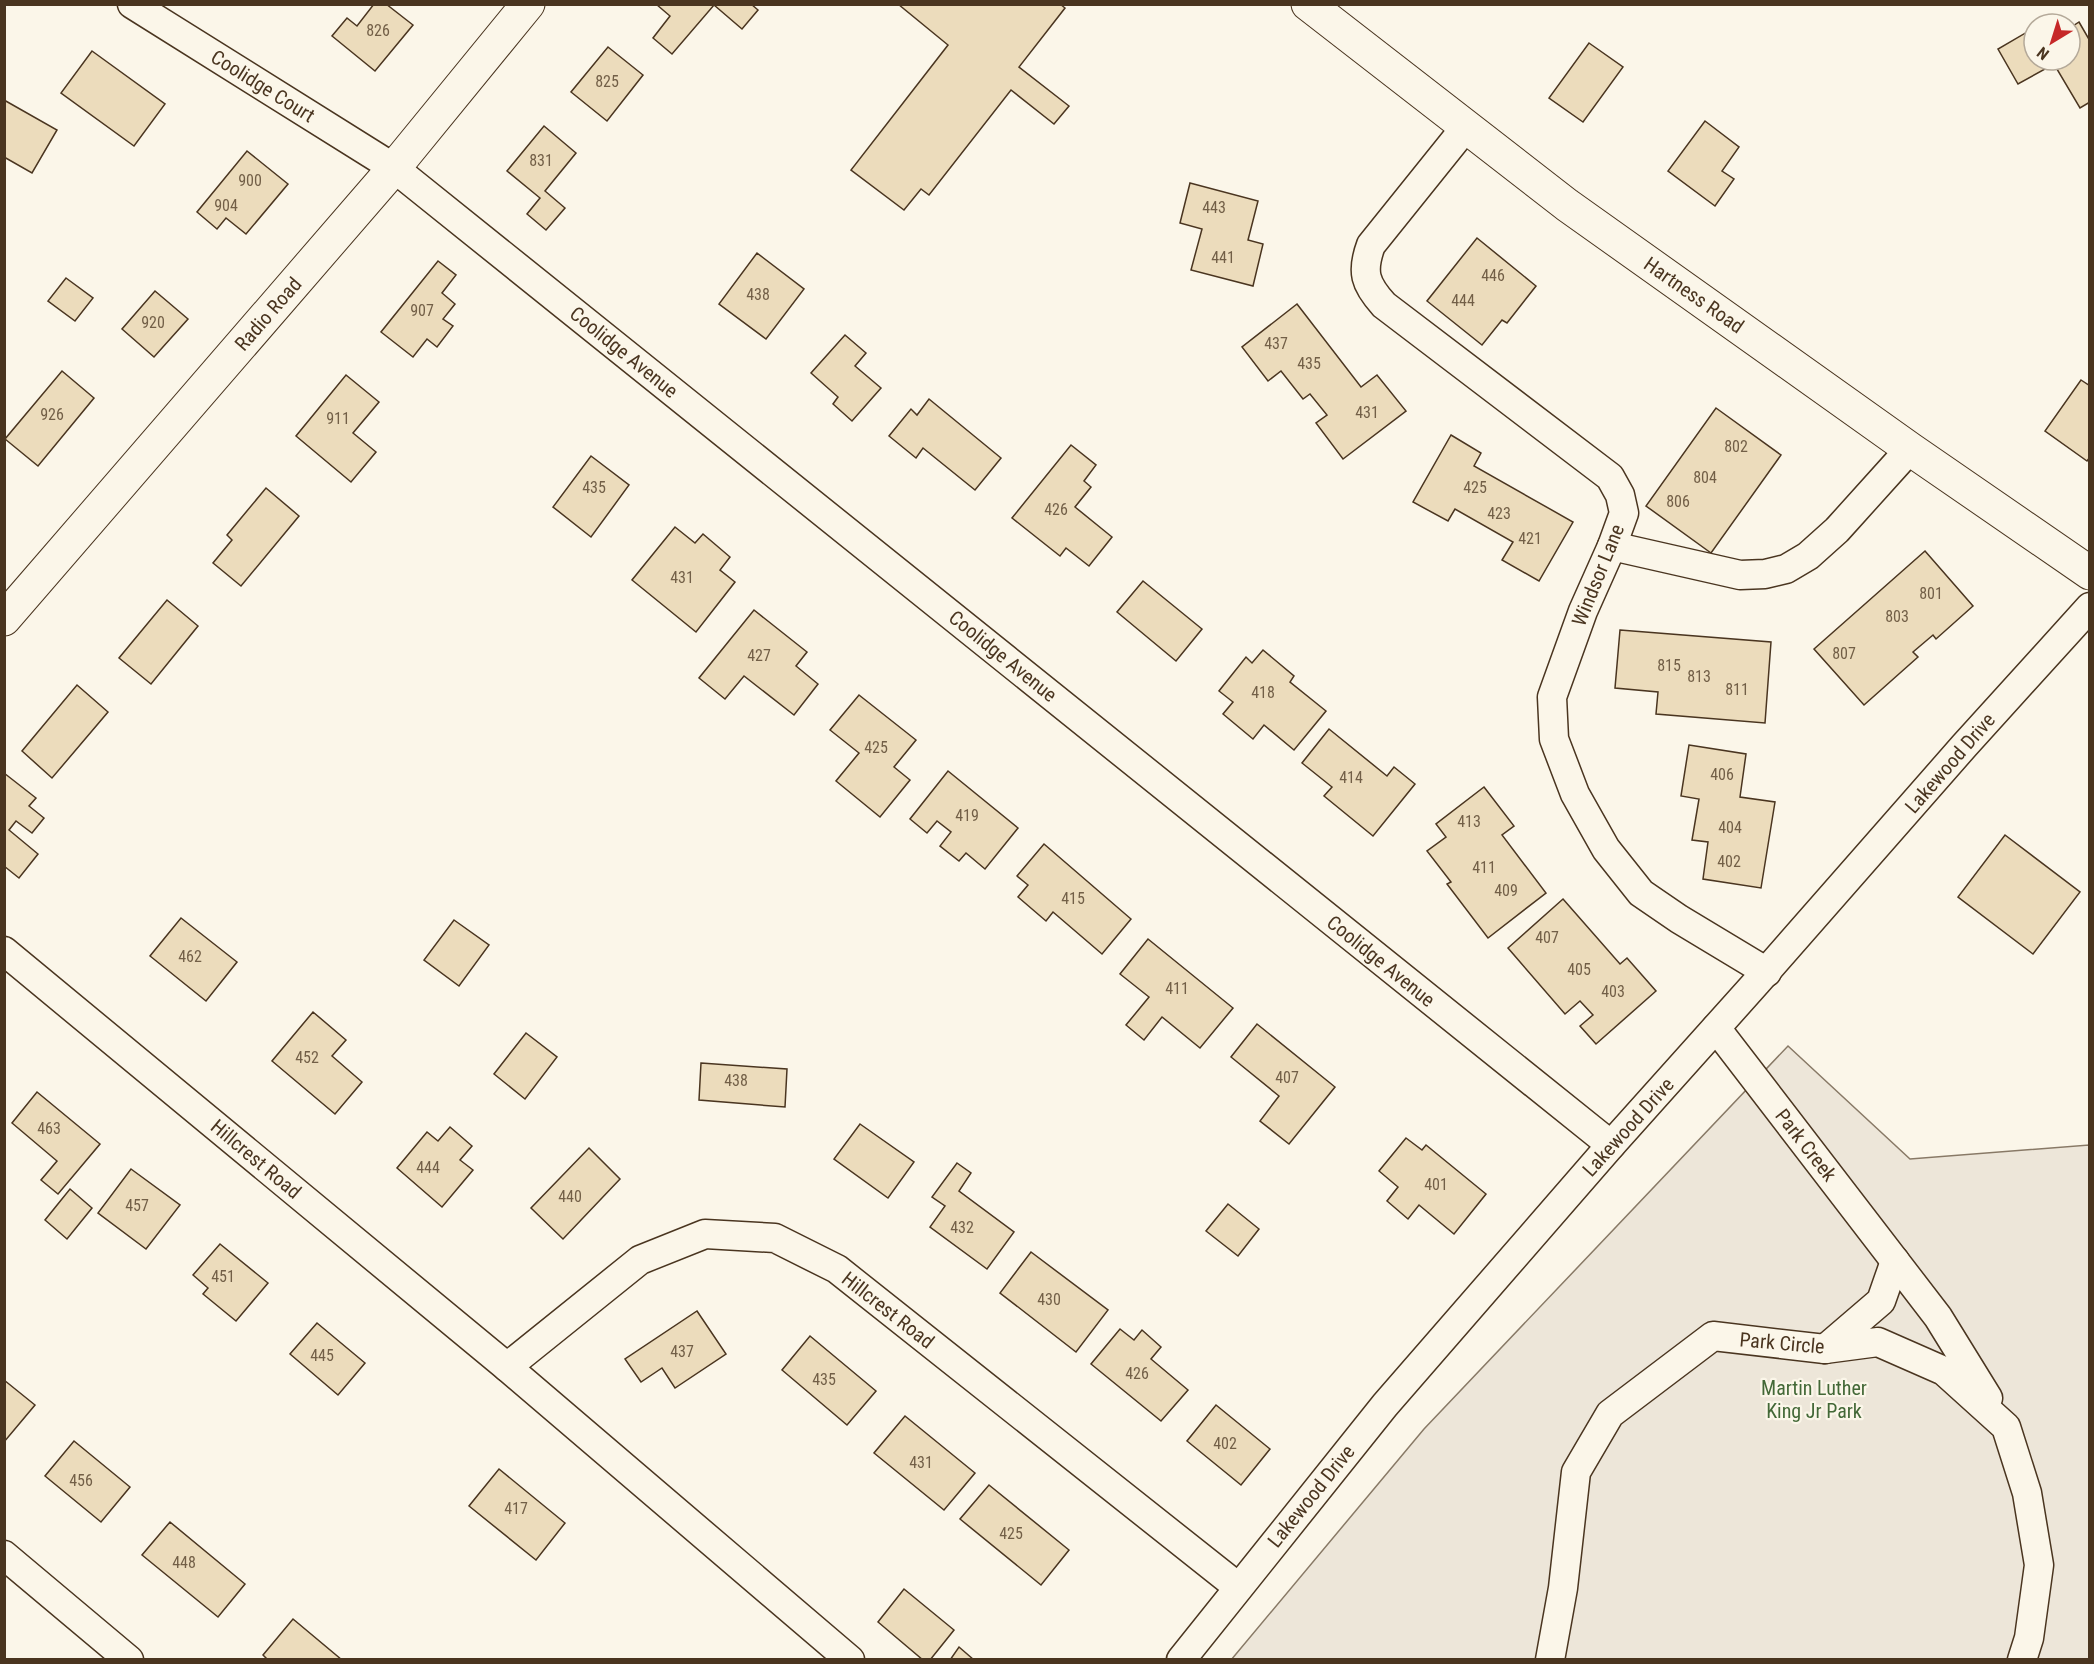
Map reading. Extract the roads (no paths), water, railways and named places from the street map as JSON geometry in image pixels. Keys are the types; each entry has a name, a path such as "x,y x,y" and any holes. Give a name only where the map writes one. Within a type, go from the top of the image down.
{"main road":[{"name":"Radio Road","path":"4,619 394,168 528,4"},
{"name":"Hartness Road","path":"1308,4 1567,205 1910,449 2090,573"}],"street":[{"name":"Coolidge Court","path":"132,4 394,168"},
{"name":"Windsor Lane","path":"1465,128 1371,245 1365,262 1366,277 1371,291 1384,305 1610,477 1620,495 1624,513 1583,610 1551,697 1554,739 1575,794 1606,849 1641,893 1679,920 1767,972"},
{"name":"Coolidge Avenue","path":"394,168 1611,1145"},
{"path":"1612,546 1740,575 1765,574 1786,569 1808,556 1837,530 1910,449"},
{"name":"Lakewood Drive","path":"1181,1659 1385,1405 1611,1145 2090,607"},
{"name":"Hillcrest Road","path":"4,951 507,1367 850,1659"},
{"name":"Park Creek","path":"1716,1028 1938,1317 2006,1427"},
{"name":"Hillcrest Road","path":"507,1367 640,1260 705,1234 775,1238 837,1269 1238,1587"},
{"path":"1825,1349 1881,1301 1895,1262"},
{"name":"Park Circle","path":"1550,1659 1563,1588 1576,1472 1610,1414 1713,1336 1825,1349 1878,1342 1944,1371 2006,1427"},
{"path":"2006,1427 2027,1493 2039,1565 2029,1638 2022,1659"},
{"path":"4,1555 129,1659"}],"park label":[{"name":"Martin Luther King Jr Park","path":"1814,1400"}]}
